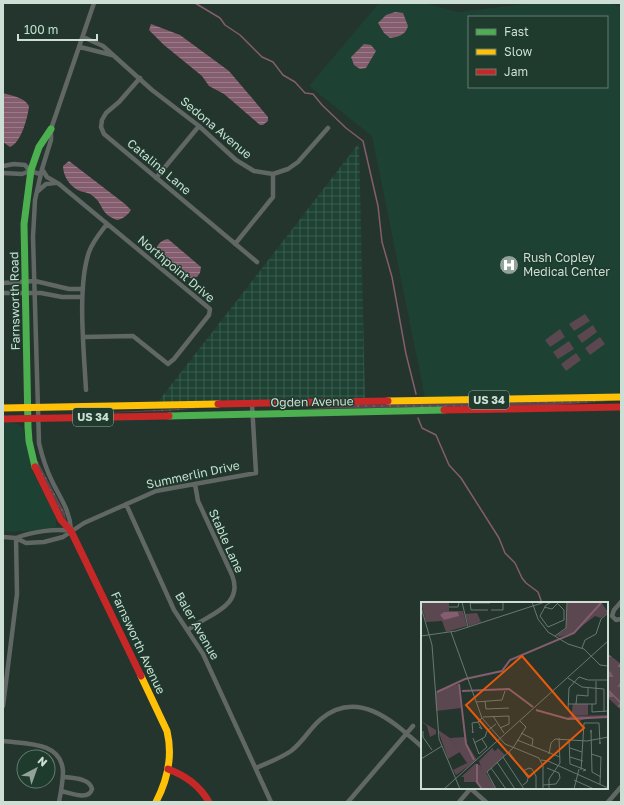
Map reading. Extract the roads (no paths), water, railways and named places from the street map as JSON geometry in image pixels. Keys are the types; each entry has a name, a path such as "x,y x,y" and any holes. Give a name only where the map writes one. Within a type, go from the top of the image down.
{"main road":[{"path":"30,171 44,137 51,129"},
{"name":"Farnsworth Road","path":"28,407 24,211 30,171"},
{"name":"Ogden Avenue","path":"3,408 621,397"},
{"name":"Farnsworth Avenue","path":"28,407 27,418 29,441 37,473 61,520 71,532 163,721 170,745 168,769 156,802"},
{"name":"Ogden Avenue","path":"3,418 621,407"},
{"path":"168,769 193,780 204,792 209,802"}],"street":[{"path":"3,173 22,174 30,171 41,171 51,140 51,129 94,3"},
{"name":"Sedona Avenue","path":"83,37 100,44 112,55 127,65 140,78 200,126 244,167 263,174 273,174"},
{"name":"Sedona Avenue","path":"80,46 112,55"},
{"name":"Catalina Lane","path":"140,78 119,102 106,113 102,120 101,127 104,134 257,262"},
{"path":"156,178 200,126"},
{"path":"235,244 272,197 273,174 288,169 298,162 328,128"},
{"path":"3,166 14,164 24,165 30,171"},
{"name":"Northpoint Drive","path":"41,171 47,177 59,184 210,309 209,315 174,359 168,364 133,336 84,337"},
{"name":"Farnsworth Road","path":"38,407 33,237 36,194 41,171"},
{"path":"36,194 46,184 59,184"},
{"path":"86,390 82,297 83,289 88,253 107,224"},
{"path":"3,283 35,281 69,289 83,289"},
{"path":"3,292 25,292 62,297 82,297"},
{"path":"252,404 253,414"},
{"name":"Farnsworth Avenue","path":"38,407 41,453 52,481 70,516 71,532"},
{"name":"Summerlin Drive","path":"3,537 16,538 26,543 44,542 63,537 84,523 156,491 256,473 253,414"},
{"name":"Stable Lane","path":"188,630 197,622 224,608 232,599 234,587 232,575 198,501 195,484"},
{"name":"Baler Avenue","path":"126,504 174,610 203,654 271,802"},
{"name":"Summerlin Drive","path":"16,538 26,534 48,532 59,529 71,532"},
{"path":"3,706 17,594 16,538"},
{"path":"621,602 614,610 612,616 616,620 621,619"},
{"path":"256,768 292,750 322,718 340,709 358,707 369,709 388,718 421,746"},
{"path":"348,802 413,726"},
{"path":"3,741 44,746 51,749 60,760 63,777 59,802"},
{"path":"61,792 85,796 90,794 92,789 91,784 85,780 63,777"},
{"path":"608,802 621,787"},
{"path":"459,802 469,789"},
{"path":"471,789 486,802"}],"waterway":[{"path":"195,3 220,18 225,25 240,35 262,57 273,62 283,75 295,82 305,93 313,94 322,105 346,128 363,141 378,206 382,242 392,277 406,354 416,394"},
{"path":"418,418 422,428 436,435 449,465 461,478 499,538 505,553 515,563 526,583 538,592 542,602"},
{"path":"608,690 621,703"}],"place":[{"name":"Rush Copley Medical Center","path":"509,265"}]}
